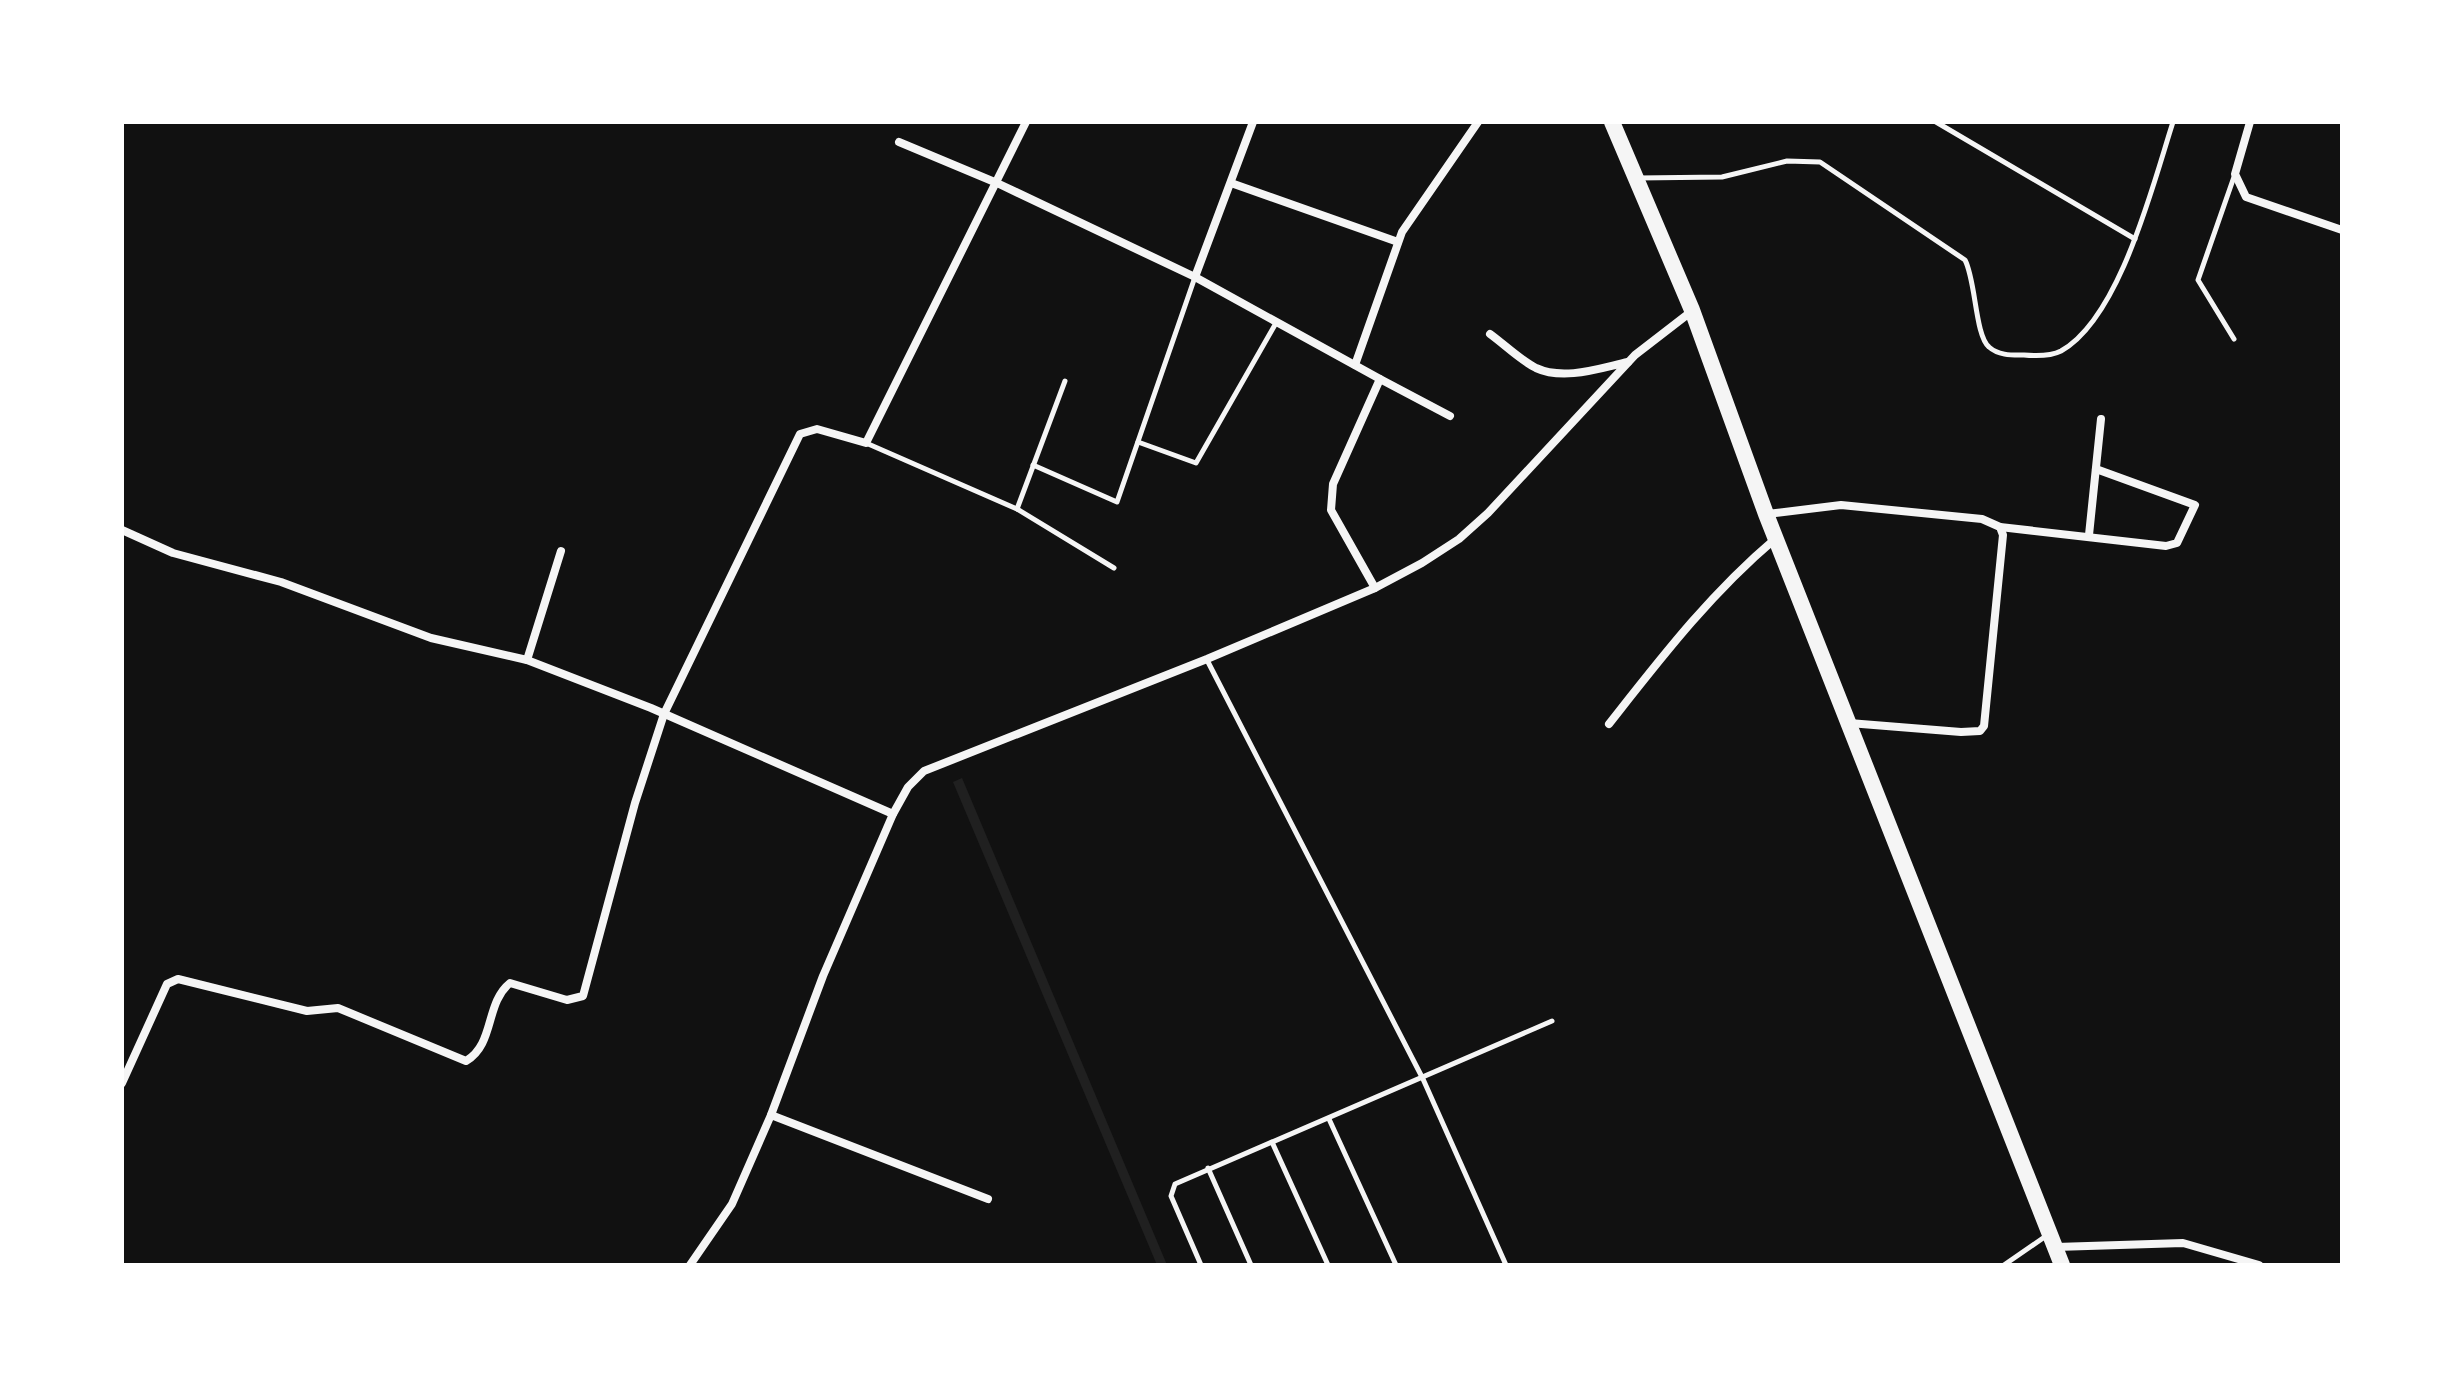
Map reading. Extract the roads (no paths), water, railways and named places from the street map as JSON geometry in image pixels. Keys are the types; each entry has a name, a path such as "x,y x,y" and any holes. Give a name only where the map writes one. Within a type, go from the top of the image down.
{"highway":[{"path":"1612,122 1692,310 1775,538 2062,1265"}],"street":[{"path":"122,1083 167,984 178,979 307,1011 338,1008 466,1061 482,1047 500,991 510,983 567,1000 583,996 635,803 664,714 800,434 817,429 866,443 1026,122"},
{"path":"1195,277 1253,122"},
{"path":"1355,365 1398,242 1478,122"},
{"path":"2250,122 2235,174 2246,197 2342,230"},
{"path":"899,142 997,183 1195,277 1450,416"},
{"path":"1231,183 1398,242"},
{"path":"690,1265 732,1204 771,1115 823,976 893,814 908,787 924,771 1207,659 1375,588 1459,539 1554,445 1651,340 1692,310"},
{"path":"1490,334 1536,368 1550,372 1569,374 1629,362"},
{"path":"1375,588 1331,510 1331,502 1333,484 1380,379"},
{"path":"2089,535 2101,419"},
{"path":"1766,514 1841,505 1982,519 2000,527 2172,545 2180,539 2195,505 2096,469"},
{"path":"1849,723 1961,732 1980,731 1984,726 2003,535 2000,527"},
{"path":"122,530 173,553 281,582 431,638 527,660 664,714 893,814"},
{"path":"1609,724 1692,619 1730,577 1775,538"},
{"path":"527,660 561,551"},
{"path":"771,1115 988,1199"},
{"path":"2052,1240 2183,1243 2259,1265"}],"lane":[{"path":"1936,122 2135,239"},
{"path":"1637,178 1722,177 1787,161 1820,162 1965,260 1973,275 1984,341 1991,350 2006,355 2058,353 2073,342 2097,312 2135,239 2173,122"},
{"path":"2234,339 2198,280 2235,174"},
{"path":"1033,465 1117,502 1195,277"},
{"path":"1138,442 1196,463 1276,323"},
{"path":"1017,509 1065,381"},
{"path":"866,443 1017,509 1114,568"},
{"path":"1207,659 1423,1079 1506,1265"},
{"path":"1201,1265 1171,1191 1175,1184 1552,1021"},
{"path":"1329,1119 1396,1265"},
{"path":"1272,1142 1328,1265"},
{"path":"1208,1168 1251,1265"},
{"path":"2004,1265 2052,1240"}]}
